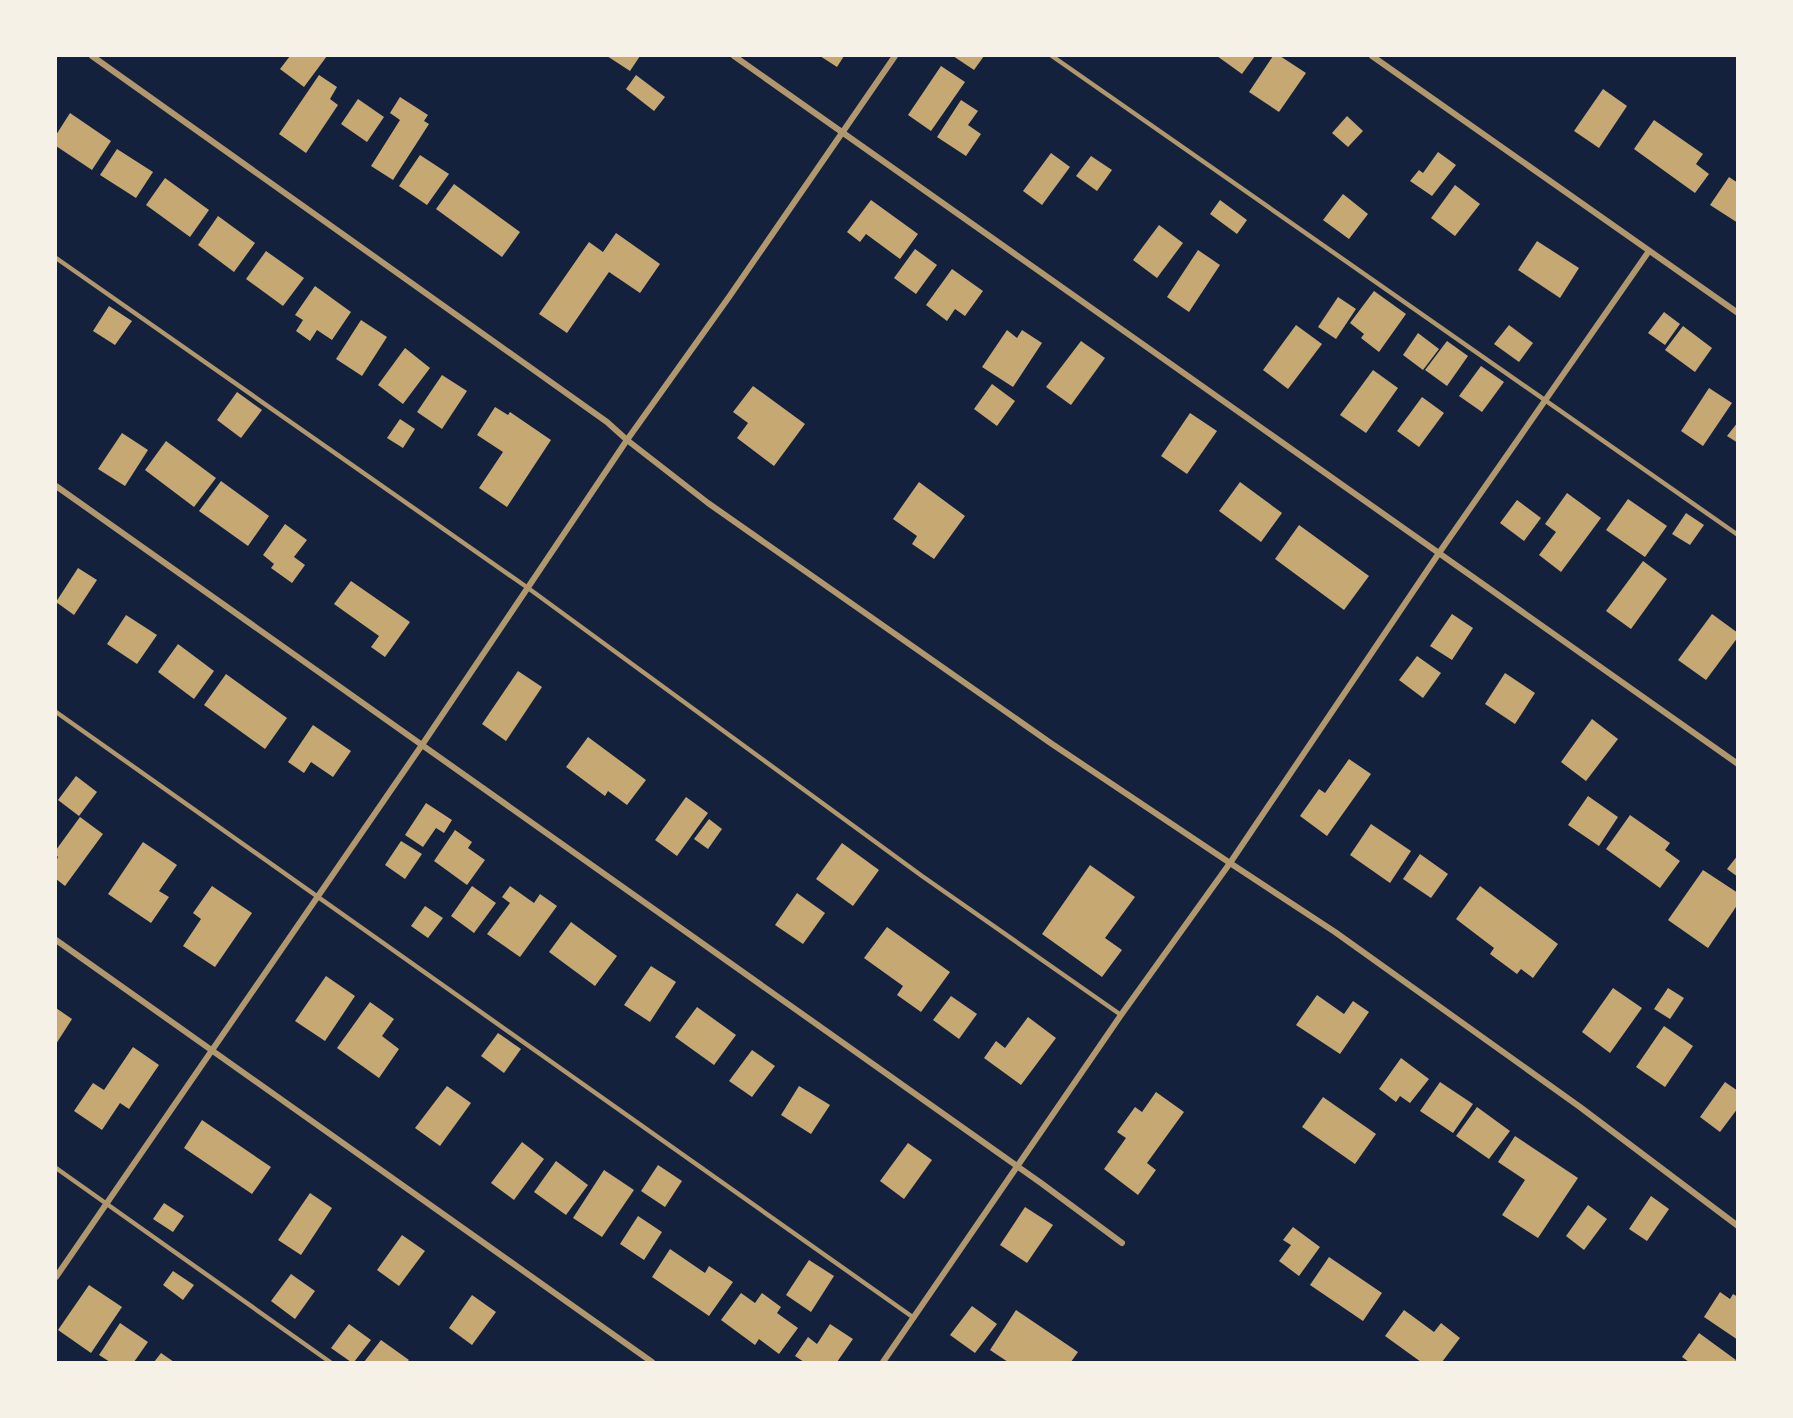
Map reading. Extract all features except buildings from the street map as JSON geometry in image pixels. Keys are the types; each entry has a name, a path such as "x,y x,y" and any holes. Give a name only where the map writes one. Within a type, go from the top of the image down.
{"street":[{"path":"92,56 608,422 627,440 708,503 1052,744 1335,932 1580,1107 1737,1226"},
{"path":"734,56 1737,764"},
{"path":"56,1277 422,745 627,440 729,297 895,56"},
{"path":"1372,56 1737,313"},
{"path":"883,1362 1121,1015 1230,863 1438,553 1649,250"},
{"path":"56,486 1122,1243"},
{"path":"56,940 652,1362"}],"lane":[{"path":"1052,56 1546,399 1737,535"},
{"path":"56,258 528,588 922,876 1121,1015"},
{"path":"56,712 914,1317"},
{"path":"56,1168 330,1362"}]}
